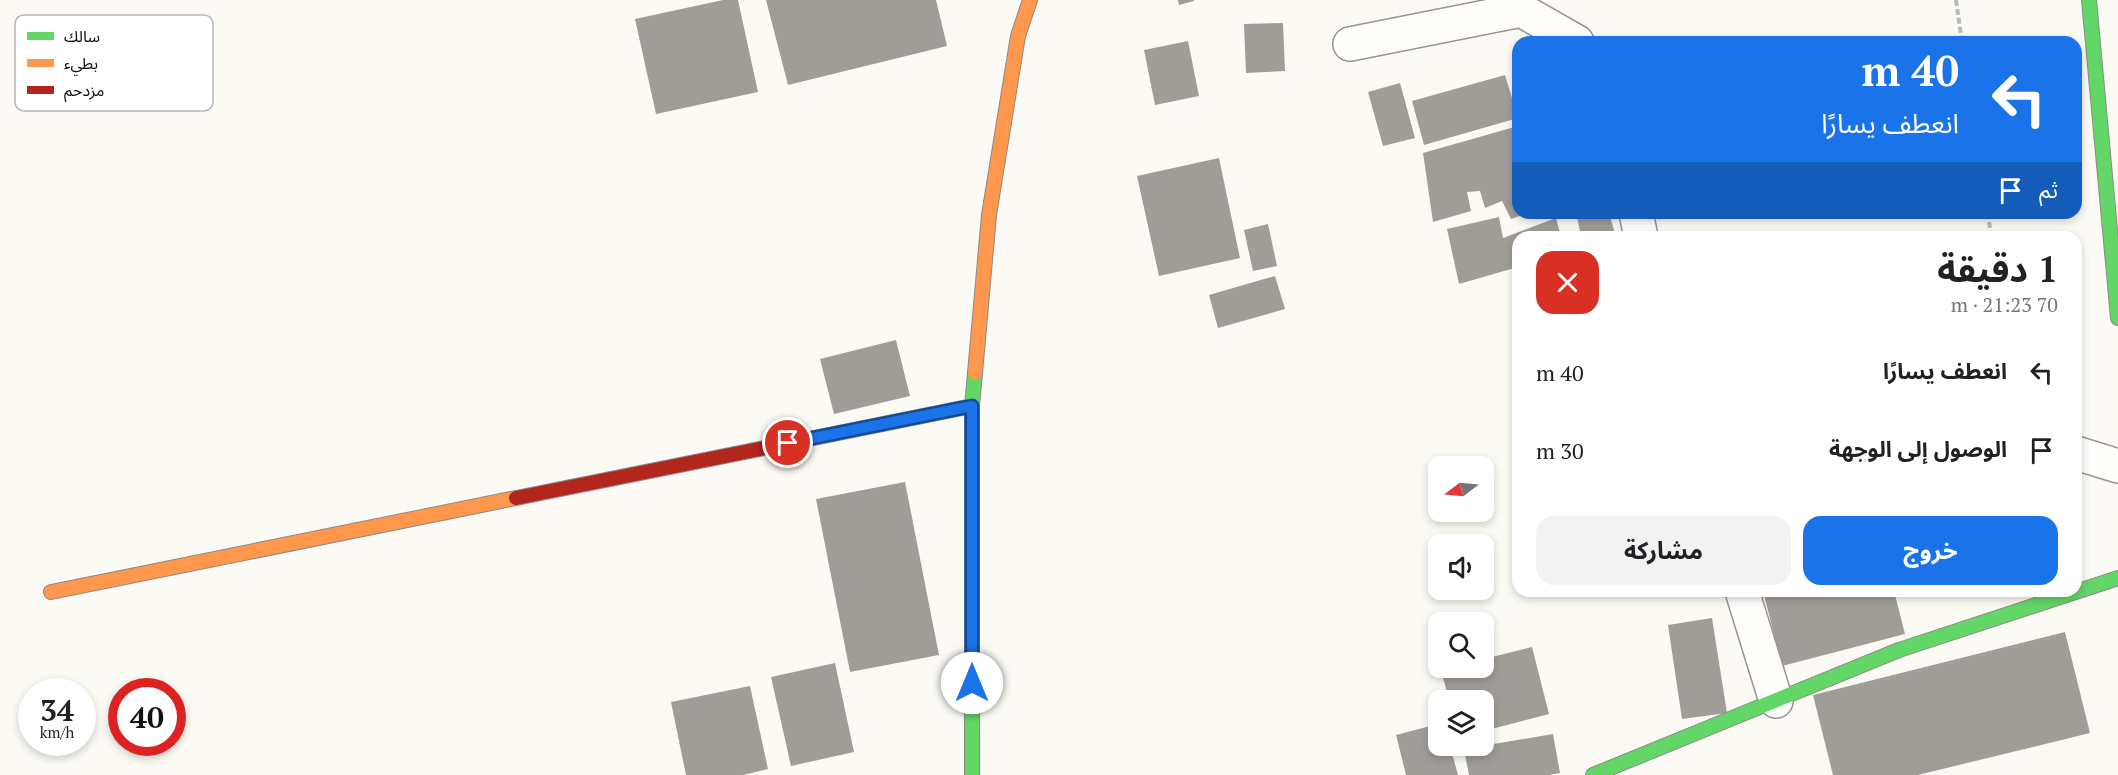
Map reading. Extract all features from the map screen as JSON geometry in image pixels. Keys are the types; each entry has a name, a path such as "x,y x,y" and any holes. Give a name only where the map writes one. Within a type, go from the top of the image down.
{"street":[{"path":"972,775 972,406 989,214 1018,36 1030,0"},
{"path":"2089,0 2118,318"},
{"path":"1350,44 1521,10 1566,36"},
{"path":"51,592 972,406"},
{"path":"2082,455 2118,466"},
{"path":"2082,590 2118,578"},
{"path":"1745,597 1776,701"},
{"path":"1593,775 1899,650 2060,597"}],"path":[{"path":"1956,0 1961,36"}],"building":[{"path":"723,0 738,0 758,92 656,114 635,19"},
{"path":"766,0 936,0 947,46 788,85"},
{"path":"1178,0 1194,0 1194,1 1179,5"},
{"path":"1283,23 1285,71 1246,73 1244,24"},
{"path":"1188,41 1199,96 1155,105 1144,50"},
{"path":"1505,75 1512,98 1512,120 1424,145 1412,101"},
{"path":"1400,83 1415,138 1383,146 1368,92"},
{"path":"1512,128 1512,219 1502,201 1485,208 1480,191 1467,192 1471,211 1433,222 1423,153"},
{"path":"1219,158 1240,258 1159,276 1137,176"},
{"path":"1499,217 1503,238 1512,235 1512,269 1459,284 1447,229"},
{"path":"1553,219 1556,219 1559,231 1522,231"},
{"path":"1577,219 1611,219 1614,231 1580,231"},
{"path":"1268,224 1277,266 1253,271 1244,230"},
{"path":"1275,276 1285,309 1218,328 1209,295"},
{"path":"896,340 910,396 834,414 820,359"},
{"path":"905,482 939,655 850,672 816,499"},
{"path":"1765,597 1896,597 1905,634 1782,666"},
{"path":"1712,618 1727,713 1682,719 1668,625"},
{"path":"2065,632 2090,733 1918,775 1833,775 1813,695"},
{"path":"1532,647 1549,714 1494,728 1494,690 1446,690 1443,678 1494,678 1494,656"},
{"path":"835,663 854,752 791,766 771,677"},
{"path":"750,686 768,769 743,775 686,775 671,702"},
{"path":"1428,727 1428,756 1453,756 1458,775 1406,775 1396,735"},
{"path":"1553,734 1560,773 1469,775 1465,756 1494,756 1494,744"}],"traffic: fast":[{"path":"2089,0 2118,318"},
{"path":"972,775 972,406 975,373"},
{"path":"2082,590 2118,578"},
{"path":"1593,775 1899,650 2060,597"}],"traffic: slow":[{"path":"975,373 989,215 1018,36 1030,0"},
{"path":"794,442 972,406"},
{"path":"51,592 516,498"}],"traffic: jam":[{"path":"516,498 794,442"}],"route":[{"path":"788,443 972,406 972,683"}]}
